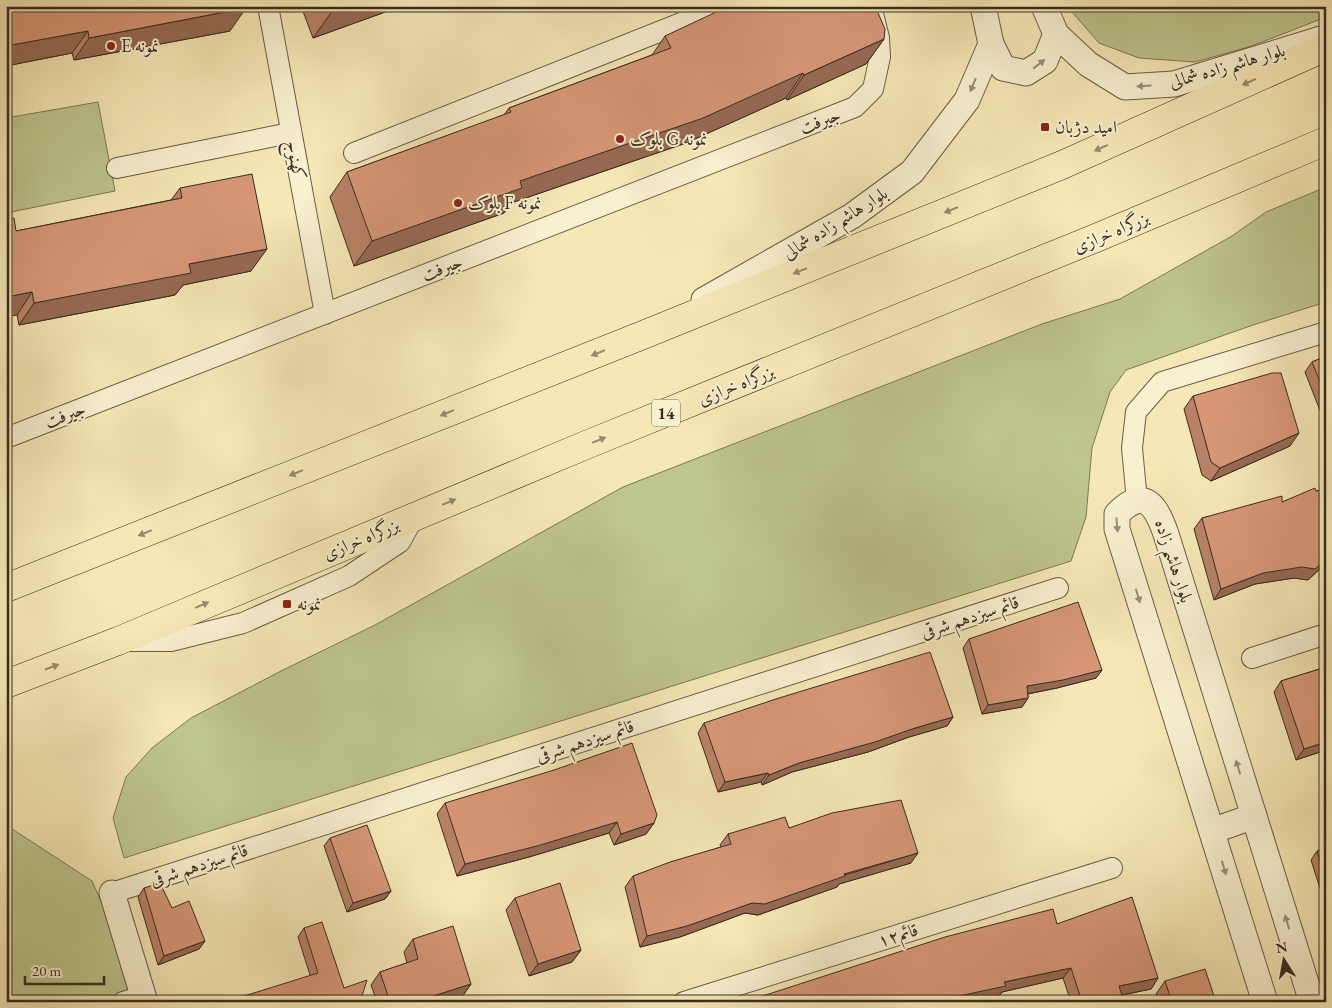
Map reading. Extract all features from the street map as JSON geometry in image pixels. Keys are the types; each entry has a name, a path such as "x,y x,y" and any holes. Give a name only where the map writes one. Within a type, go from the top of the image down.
{"highway":[{"path":"6,588 19,578 643,335 1062,165 1326,47"},
{"name":"بزرگراه خرازی","path":"6,684 118,641 586,445 1096,238 1326,141"}],"street":[{"name":"كهنوج","path":"268,6 325,314"},
{"path":"354,153 724,6"},
{"name":"جيرفت","path":"6,438 855,107 872,89 880,57 879,38 871,6"},
{"path":"983,6 991,44 1004,68 1026,73 1045,62 1056,34"},
{"name":"بلوار هاشم زاده شمالی","path":"1044,6 1056,34 1088,64 1125,87 1174,84 1326,37"},
{"name":"بلوار هاشم زاده شمالی","path":"643,335 852,216 912,172 967,100 991,44"},
{"path":"117,168 290,133"},
{"path":"1137,501 1132,448 1136,412 1162,382 1326,332"},
{"name":"بلوار هاشم زاده","path":"1265,1002 1117,529 1117,514 1126,505 1137,501 1149,503 1158,512 1312,1002"},
{"name":"قائم سیزدهم شرقی","path":"112,893 1058,588"},
{"path":"1252,658 1326,634"},
{"path":"1212,831 1254,816"},
{"name":"قائم۱۲","path":"684,1002 1112,868"},
{"path":"112,893 137,1000"}],"green space":[{"path":"1067,6 1326,6 1326,17 1252,46 1195,62 1139,58 1099,43"},
{"path":"98,102 115,191 6,213 6,118"},
{"path":"1326,187 1326,302 1253,325 1126,370 1110,392 1092,448 1086,517 1071,561 124,858 113,818 126,777 152,748 191,718 375,625 623,487 1042,324 1120,299 1232,236 1266,212"},
{"path":"6,825 92,881 143,996 123,1002 6,1002"}],"building":[{"path":"6,6 246,6 246,8 89,38 88,31 6,46"},
{"path":"332,6 343,6 333,10"},
{"path":"729,6 875,6 885,29 884,39 703,118 520,181 522,188 372,241 347,172 511,112 509,108 671,48 665,36"},
{"path":"252,174 267,249 189,264 191,273 34,303 32,292 6,297 6,220 14,218 16,231 182,198 180,188"},
{"path":"1326,356 1326,396 1312,362"},
{"path":"1272,373 1281,373 1299,433 1220,468 1211,462 1193,396"},
{"path":"1315,488 1316,491 1326,489 1326,560 1315,569 1302,567 1263,573 1221,589 1202,518 1282,496 1282,502"},
{"path":"1078,602 1102,670 1063,680 1027,686 1028,698 988,705 969,639"},
{"path":"930,652 953,717 875,742 799,763 769,775 768,773 725,782 704,723"},
{"path":"1326,667 1326,742 1304,749 1281,681"},
{"path":"632,743 657,815 654,823 621,834 617,822 537,846 465,864 445,803 554,770"},
{"path":"901,800 918,853 844,874 845,876 765,904 752,903 687,926 647,936 633,876 670,862 731,844 728,834 785,817 789,828 832,813"},
{"path":"367,825 391,891 353,903 330,838"},
{"path":"1326,848 1326,879 1317,851"},
{"path":"160,883 172,908 189,901 205,941 164,956 144,888"},
{"path":"560,883 581,950 538,964 515,898"},
{"path":"1132,897 1158,978 1119,986 1124,1002 1082,1002 1071,968 1004,982 1006,986 959,996 941,1002 744,1002 945,937 1053,909 1057,924"},
{"path":"322,922 344,988 367,980 360,1002 225,1002 318,973 304,928"},
{"path":"453,926 471,984 430,997 431,1002 390,1002 380,972 418,959 413,939"},
{"path":"1205,969 1216,1002 1172,1002 1165,981"}],"place":[{"name":"E نمونه","path":"111,46"},
{"name":"امید دژبان","path":"1045,127"},
{"name":"بلوک G نمونه","path":"620,139"},
{"name":"بلوک F نمونه","path":"458,203"},
{"name":"نمونه","path":"287,604"}]}
